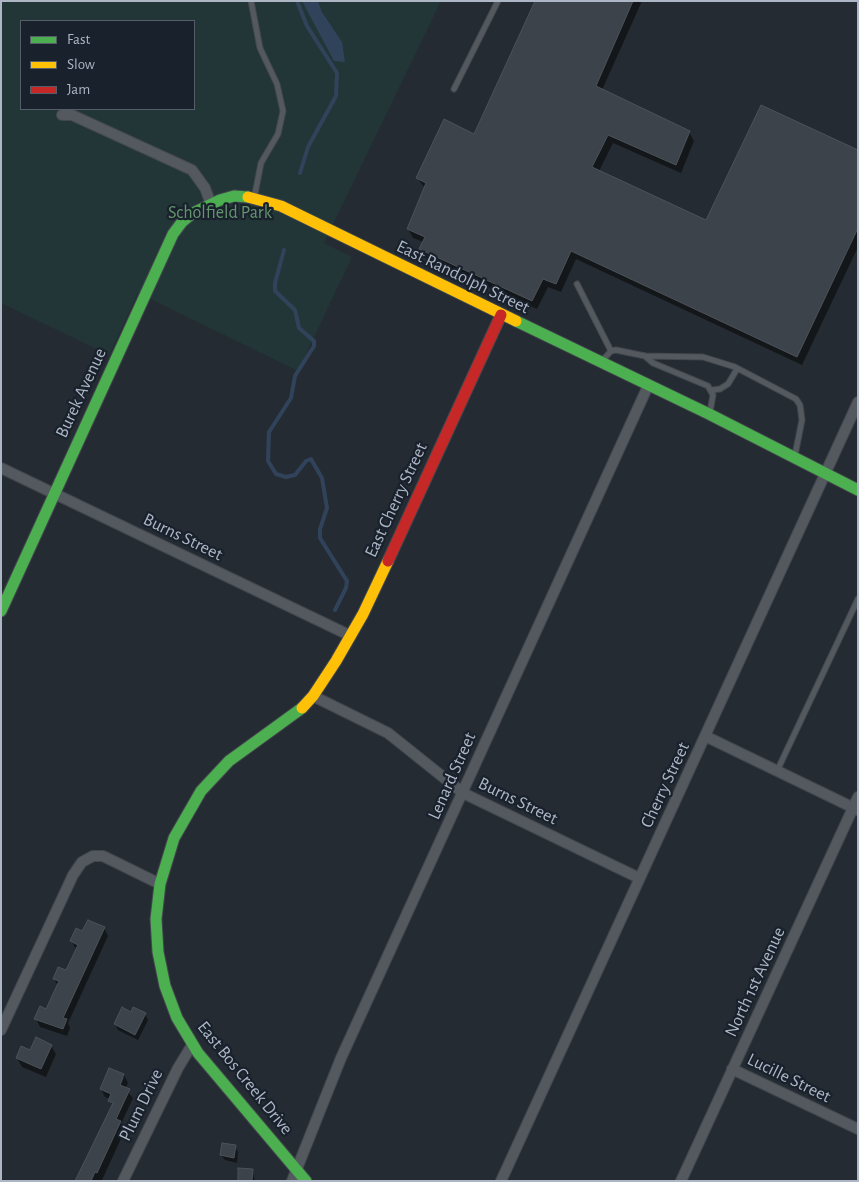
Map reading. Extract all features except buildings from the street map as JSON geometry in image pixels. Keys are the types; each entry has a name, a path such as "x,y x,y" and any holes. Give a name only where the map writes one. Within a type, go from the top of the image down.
{"street":[{"path":"62,115 72,115 192,170 205,188 211,204"},
{"name":"East Randolph Street","path":"211,204 234,196 255,197 281,206 501,315 709,414 858,490"},
{"name":"Burek Avenue","path":"1,610 173,234 185,219 211,204"},
{"name":"East Cherry Street","path":"313,696 351,636 501,315"},
{"name":"Lenard Street","path":"292,1181 341,1058 648,386"},
{"name":"Cherry Street","path":"501,1181 858,402"},
{"name":"Burns Street","path":"1,468 351,636"},
{"name":"Burns Street","path":"313,696 394,736 463,793 639,878"},
{"name":"East Bos Creek Drive","path":"306,1181 192,1045 173,1009 159,962 156,919 160,884 167,856 179,828 210,780 229,761 296,714 313,696"},
{"path":"705,736 855,809"},
{"name":"North 1st Avenue","path":"681,1181 855,809 858,797"},
{"path":"1,1030 73,875 82,862 93,856 103,856 160,884"},
{"name":"Plum Drive","path":"123,1181 174,1075 192,1045"},
{"name":"Lucille Street","path":"732,1069 858,1129"}],"lane":[{"path":"251,1 260,48 277,84 283,111 278,134 261,163 254,187 255,197"},
{"path":"454,89 498,1"},
{"path":"577,284 611,351"},
{"path":"611,351 629,352 645,356 703,357 722,361 796,399 800,405 800,437 794,458"},
{"path":"600,363 611,351"},
{"path":"645,356 653,363 712,390 720,389 728,384 737,369"},
{"path":"709,414 713,398 712,390"},
{"path":"777,771 858,599"}],"green space":[{"name":"Scholfield Park","path":"1,1 302,1 312,16 342,42 322,12 318,1 441,1 324,243 352,257 298,371 138,293 109,355 1,303"}],"water":[{"path":"302,1 318,1 322,12 342,42 345,62 334,61"}],"waterway":[{"path":"297,1 307,26 337,73 336,96 308,147 300,173"},
{"path":"284,250 275,283 275,291 295,310 299,328 314,341 314,346 295,376 291,398 269,432 268,461 276,474 286,477 295,475 306,461 311,459 322,478 327,508 320,529 320,538 347,581 346,588 335,610"}],"traffic: fast":[{"path":"1,611 173,234 182,222 193,213 220,200 234,196 248,197"},
{"path":"516,321 709,414 858,490"},
{"path":"302,708 229,761 201,791 174,838 160,884 156,919 158,952 165,986 177,1018 198,1053 306,1181"}],"traffic: slow":[{"path":"248,197 281,206 516,321"},
{"path":"302,708 313,696 336,661 363,614 388,561"}],"traffic: jam":[{"path":"388,561 501,315"}]}
